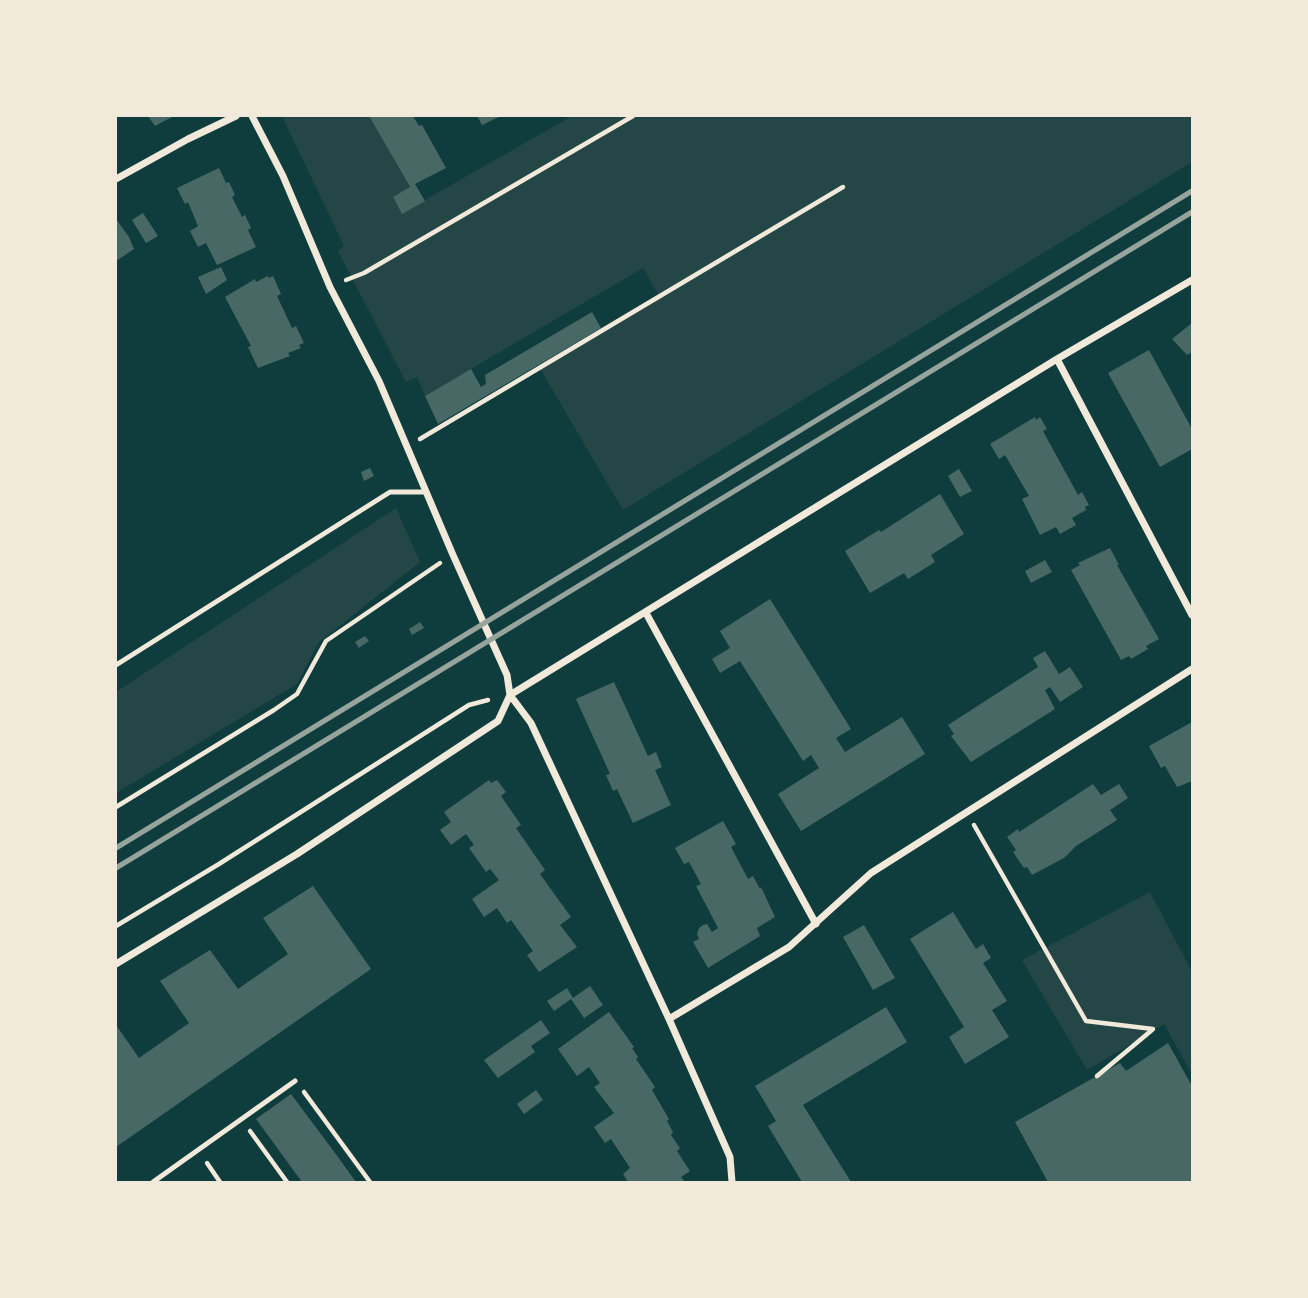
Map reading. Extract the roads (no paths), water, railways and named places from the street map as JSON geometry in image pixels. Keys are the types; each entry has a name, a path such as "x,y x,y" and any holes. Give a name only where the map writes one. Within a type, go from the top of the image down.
{"street":[{"path":"116,179 236,116"},
{"path":"253,116 283,176 330,287 379,381 507,675 510,695 531,723 669,1018 730,1157 732,1182"},
{"path":"116,964 297,855 498,721 510,695 1057,359 1192,280"},
{"path":"1057,359 1192,615"},
{"path":"646,613 816,923"},
{"path":"669,1018 789,947 871,873 1192,669"}],"lane":[{"path":"116,665 390,492 426,492"},
{"path":"153,1182 295,1080"}],"railway":[{"path":"116,848 1192,191"},
{"path":"116,868 1192,212"}]}
